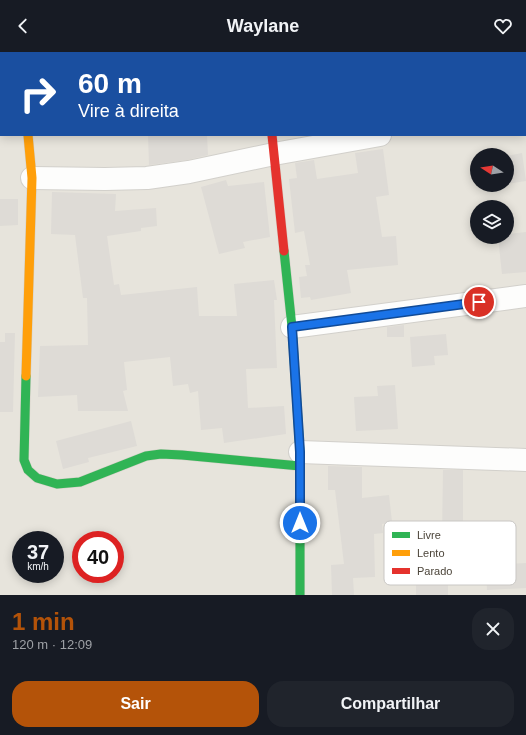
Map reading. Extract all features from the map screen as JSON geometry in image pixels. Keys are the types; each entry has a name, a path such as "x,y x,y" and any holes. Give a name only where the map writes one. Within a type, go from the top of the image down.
{"street":[{"path":"28,136 32,178 24,460 28,470 37,478 57,484 80,482 146,456 161,454 300,459 526,460"},
{"path":"32,178 147,178 189,172 273,145 369,136"},
{"path":"273,145 292,327 300,459 300,595"},
{"path":"292,327 526,296"}],"shaded area":[{"path":"0,136 526,136 526,595 0,595"}],"building":[{"path":"148,136 207,136 208,155 187,160 149,165"},
{"path":"383,149 389,195 376,197 382,237 396,236 398,265 347,270 351,293 311,300 310,297 301,298 299,277 307,276 305,265 310,265 304,231 295,233 289,179 297,178 295,163 314,160 317,179 358,173 355,153"},
{"path":"522,153 526,181 514,183 514,155"},
{"path":"226,180 228,186 264,182 270,237 243,242 245,248 219,254 201,187"},
{"path":"52,192 116,194 115,211 156,208 157,226 141,228 141,231 107,236 114,285 119,284 121,295 197,287 199,316 237,316 234,284 274,280 277,300 274,300 277,368 246,369 248,408 284,406 286,434 224,443 222,428 201,430 198,391 190,393 188,384 173,386 170,357 124,362 127,390 123,391 128,411 78,411 77,395 38,397 40,346 88,345 87,298 83,298 75,235 51,234"},
{"path":"0,199 18,199 18,225 0,226"},
{"path":"526,232 526,272 502,274 499,244 514,244 514,233"},
{"path":"404,325 404,337 387,337 387,327"},
{"path":"5,333 15,333 13,412 0,412 0,342 5,342"},
{"path":"446,334 448,355 434,356 435,365 412,367 410,337"},
{"path":"395,385 398,429 356,431 354,397 378,396 377,386"},
{"path":"131,421 137,446 88,458 89,462 63,469 56,441"},
{"path":"328,466 362,467 362,498 389,495 392,521 384,521 384,524 382,524 383,533 374,534 375,577 353,578 354,595 332,595 331,565 344,564 335,490 328,490"},
{"path":"443,470 463,470 463,521 442,521"},
{"path":"526,563 526,588 487,590 487,585 516,585 516,564"},
{"path":"416,585 448,585 448,595 416,595"}],"traffic: fast":[{"path":"284,251 292,327 300,452 300,595"},
{"path":"26,376 24,460 28,470 37,478 57,484 80,482 146,456 161,454 300,466"}],"traffic: slow":[{"path":"26,376 32,178 28,136"}],"traffic: jam":[{"path":"272,136 284,251"}],"route":[{"path":"300,523 300,452 292,327 479,302"}]}
